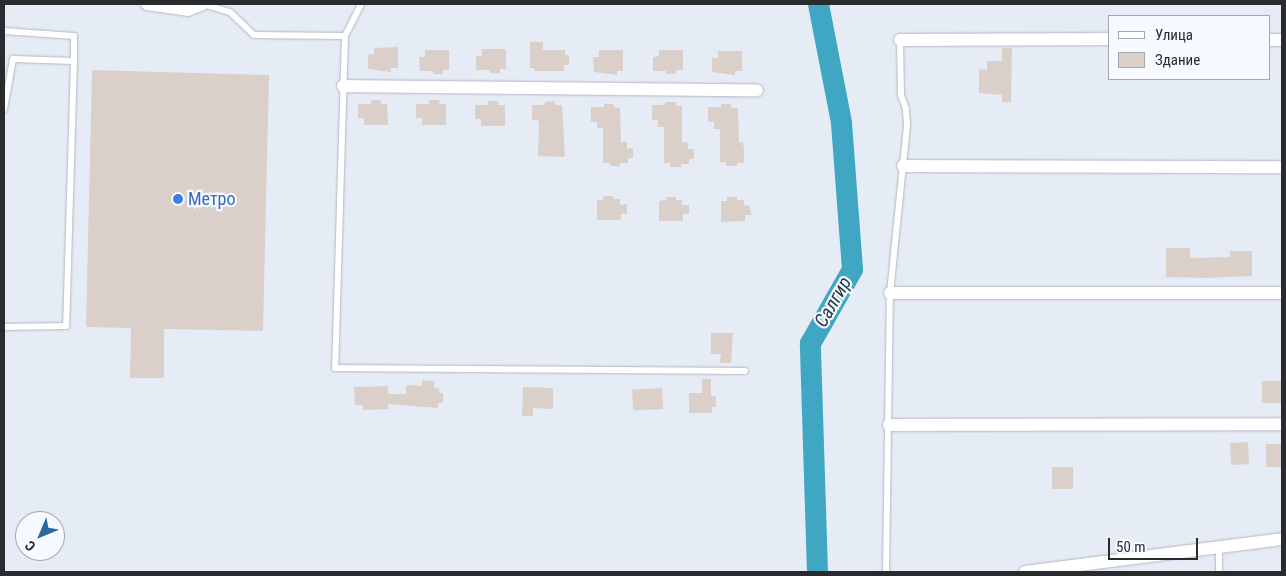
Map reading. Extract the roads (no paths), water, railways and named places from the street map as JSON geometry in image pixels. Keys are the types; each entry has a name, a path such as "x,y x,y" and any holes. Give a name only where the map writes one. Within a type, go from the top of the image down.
{"street":[{"path":"148,4 188,10 203,4"},
{"path":"900,40 1108,39"},
{"path":"343,86 757,90"},
{"path":"903,166 1282,167"},
{"path":"890,293 1282,293"},
{"path":"889,425 1282,424"},
{"path":"1025,572 1055,570 1282,539"}],"lane":[{"path":"203,4 230,12 254,35 345,36"},
{"path":"360,4 345,36 335,368 745,371"},
{"path":"4,31 74,36 66,326 4,327"},
{"path":"886,572 890,293 907,125 906,109 901,95 900,40"},
{"path":"4,109 13,59 74,61"},
{"path":"1219,547 1219,572"}],"waterway":[{"name":"Салгир","path":"817,572 810,343 852,269 841,122 818,4"}],"place":[{"name":"Метро","path":"178,199"}]}
